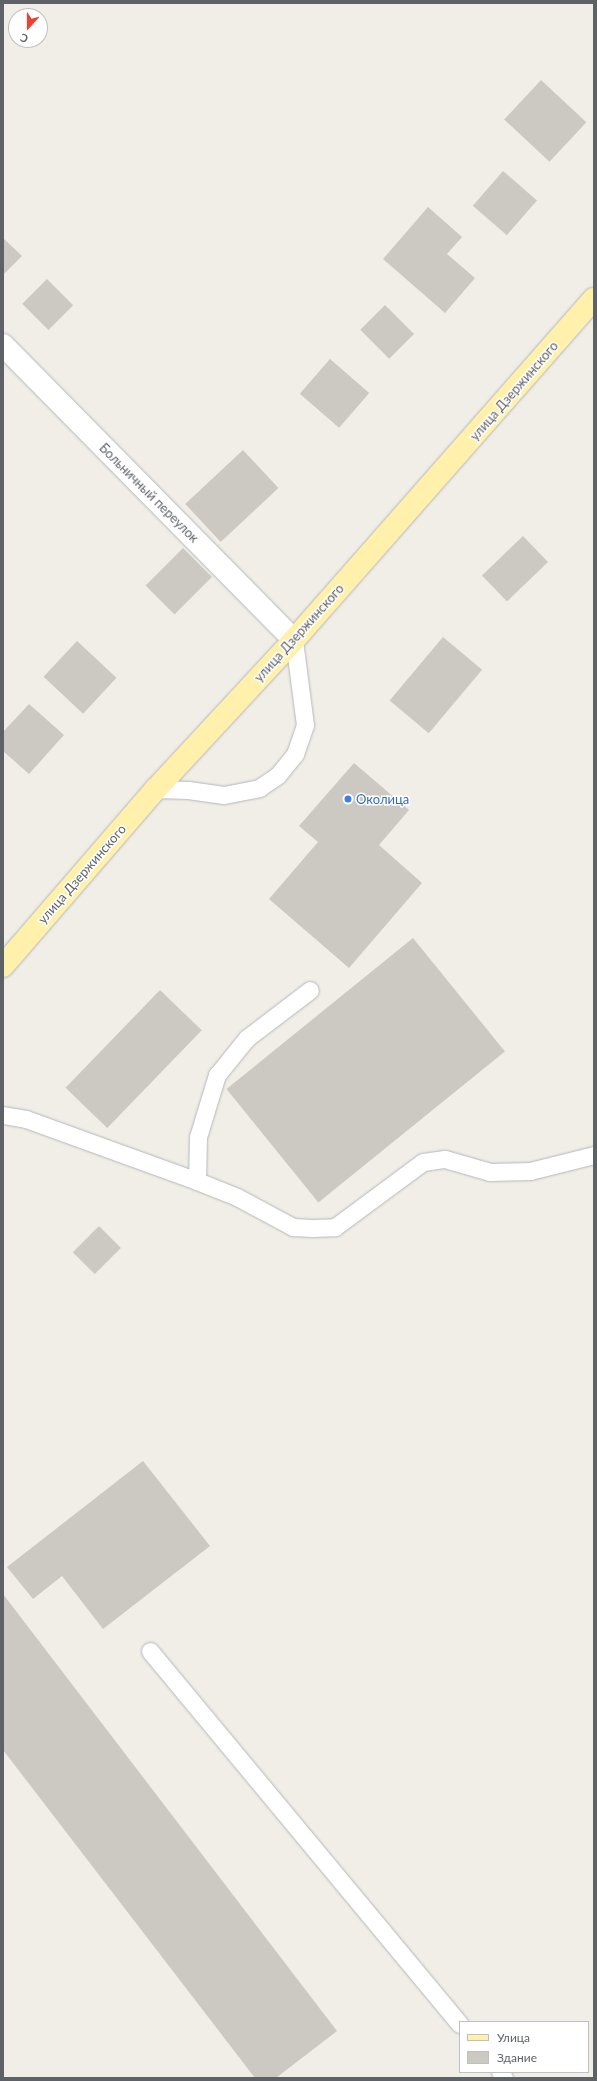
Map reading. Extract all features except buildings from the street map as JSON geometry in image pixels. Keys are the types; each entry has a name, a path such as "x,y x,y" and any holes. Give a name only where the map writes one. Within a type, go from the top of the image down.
{"main road":[{"name":"улица Дзержинского","path":"3,966 156,789 294,640 594,299"}],"street":[{"name":"Больничный переулок","path":"3,346 294,640"}],"lane":[{"path":"156,789 188,790 224,794 259,788 278,775 295,754 305,725 294,640"},
{"path":"197,1181 198,1137 217,1075 247,1038 310,990"},
{"path":"3,1115 26,1119 197,1181 237,1197 293,1227 335,1227 423,1162 446,1159 490,1172 530,1171 594,1155"},
{"path":"150,1651 459,2023"}],"place":[{"name":"Околица","path":"348,799"}]}
